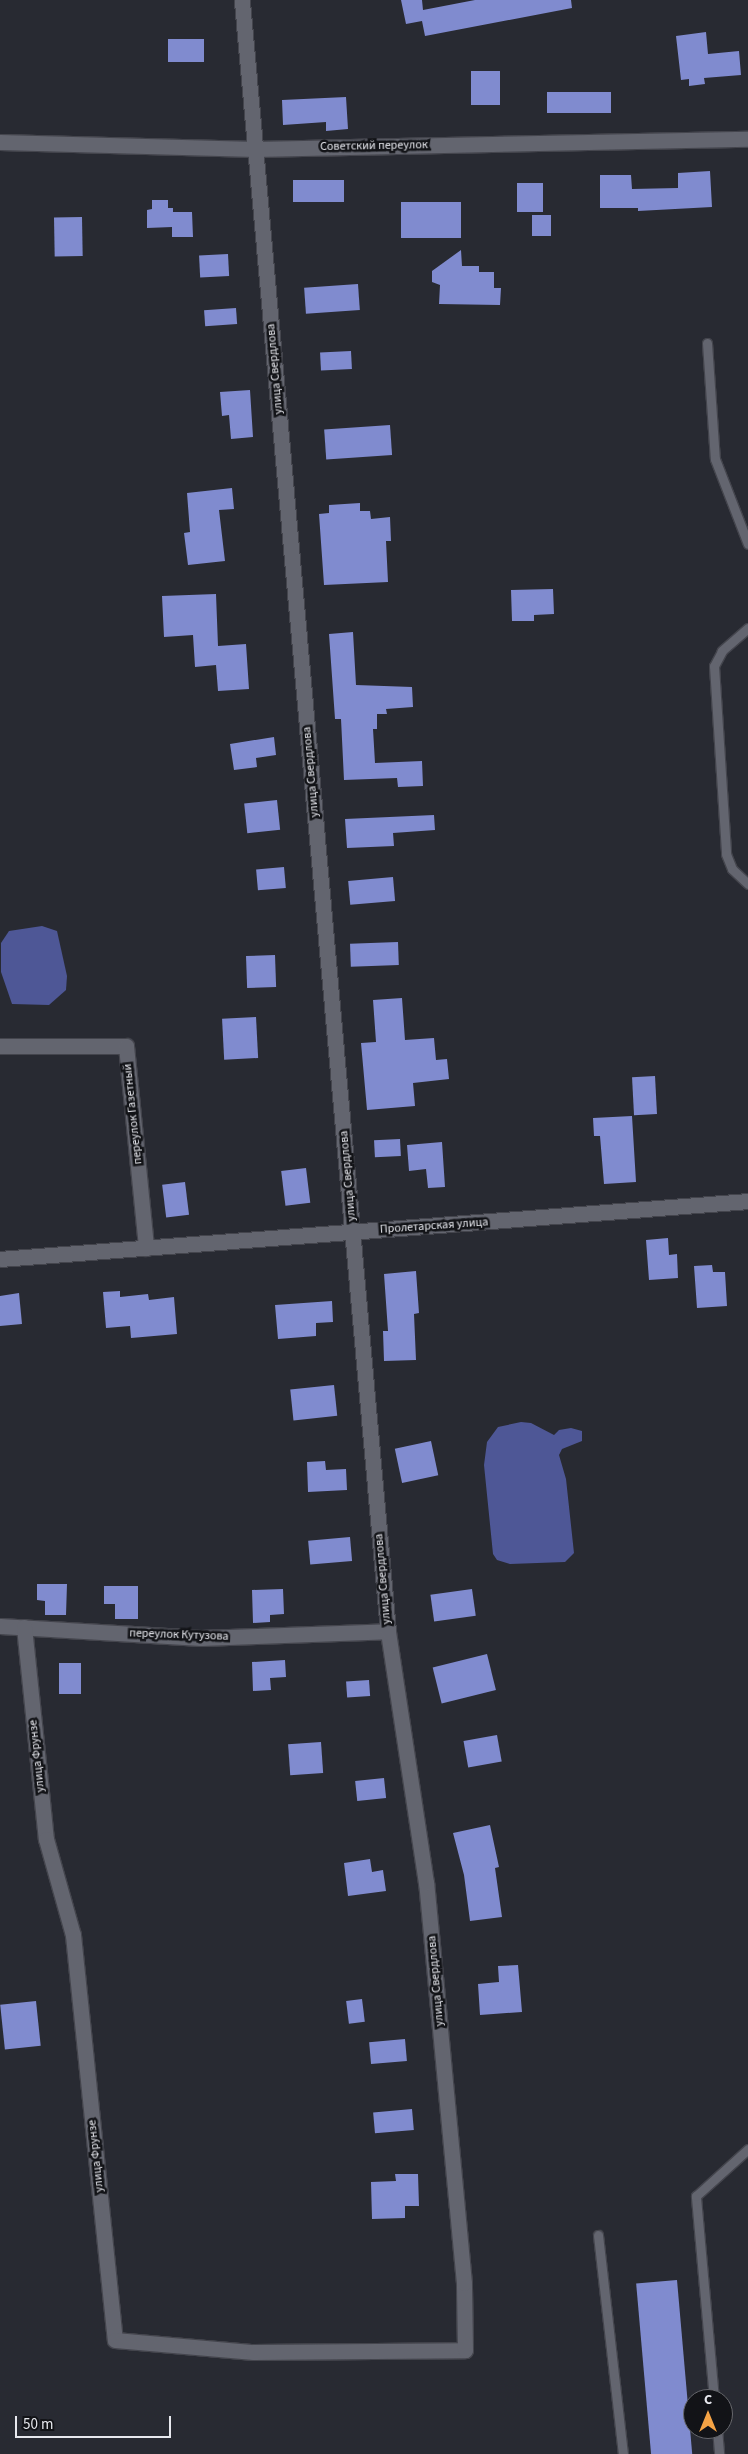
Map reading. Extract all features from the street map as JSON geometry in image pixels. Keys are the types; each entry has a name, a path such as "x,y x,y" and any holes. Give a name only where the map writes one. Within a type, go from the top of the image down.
{"street":[{"name":"улица Свердлова","path":"242,0 388,1631 426,1883 464,2283 465,2350"},
{"name":"Советский переулок","path":"0,142 255,149 748,139"},
{"name":"переулок Газетный","path":"0,1046 126,1046 146,1248"},
{"name":"Пролетарская улица","path":"0,1260 748,1201"},
{"name":"переулок Кутузова","path":"0,1626 201,1638 388,1631"},
{"name":"улица Фрунзе","path":"24,1627 46,1839 72,1935 115,2340 253,2352 465,2350"}],"lane":[{"path":"707,344 715,459 748,544"},
{"path":"748,628 722,651 714,666 726,854 732,869 748,884"},
{"path":"713,2389 696,2196 748,2149"},
{"path":"598,2235 623,2454"},
{"path":"718,2439 719,2454"}],"water":[{"path":"42,926 57,931 67,976 66,990 49,1005 12,1004 1,972 1,943 9,931"},
{"path":"521,1422 531,1423 554,1435 559,1430 571,1428 582,1431 582,1441 562,1449 559,1455 566,1479 574,1553 565,1562 510,1564 497,1560 493,1554 484,1465 487,1442 498,1427"}],"building":[{"path":"401,0 422,0 423,10 475,0 571,0 572,8 425,36 422,21 406,24"},
{"path":"706,32 708,54 739,51 741,75 704,78 705,84 689,86 689,79 681,80 676,36"},
{"path":"168,39 204,39 204,62 168,62"},
{"path":"471,71 500,71 500,105 471,105"},
{"path":"547,92 611,92 611,113 547,113"},
{"path":"346,97 348,129 326,131 326,122 283,125 282,100"},
{"path":"710,171 712,207 638,211 638,208 600,208 600,175 631,175 632,189 678,188 678,173"},
{"path":"293,180 344,180 344,202 293,202"},
{"path":"517,183 543,183 543,212 517,212"},
{"path":"152,200 168,200 168,208 173,208 173,212 192,212 193,237 172,237 172,227 147,228 147,210 152,209"},
{"path":"401,202 461,202 461,238 401,238"},
{"path":"532,215 551,215 551,236 532,236"},
{"path":"54,217 82,217 83,256 55,256"},
{"path":"461,250 462,266 479,266 479,272 494,272 494,288 501,288 500,305 439,304 440,285 432,282 432,271"},
{"path":"228,254 229,276 200,277 199,256"},
{"path":"358,284 360,310 306,314 304,288"},
{"path":"236,308 237,324 205,326 204,310"},
{"path":"351,351 352,369 321,371 320,353"},
{"path":"250,390 253,437 231,439 229,415 222,416 220,392"},
{"path":"390,425 392,455 326,460 324,430"},
{"path":"232,488 234,509 219,510 225,561 188,565 184,533 190,532 187,493"},
{"path":"360,503 360,511 370,511 371,519 390,517 391,541 386,541 388,582 324,585 319,514 329,513 329,505"},
{"path":"553,589 554,614 534,615 534,621 512,621 511,590"},
{"path":"216,594 218,646 246,644 249,689 218,691 216,665 195,667 193,635 164,637 162,596"},
{"path":"353,632 356,685 412,687 413,707 386,709 387,714 377,714 377,729 373,729 375,763 422,761 423,786 398,787 397,778 344,780 341,719 335,719 329,634"},
{"path":"274,737 276,755 256,758 257,767 234,770 230,744"},
{"path":"277,800 280,830 247,833 244,803"},
{"path":"434,815 435,830 393,833 394,846 347,848 345,819"},
{"path":"284,867 286,888 258,890 256,869"},
{"path":"393,877 395,901 350,905 348,881"},
{"path":"398,942 399,965 351,967 350,944"},
{"path":"275,955 276,987 247,988 246,956"},
{"path":"402,998 405,1040 434,1038 436,1060 447,1059 449,1079 413,1083 415,1106 367,1110 361,1043 376,1042 373,1000"},
{"path":"256,1017 258,1058 224,1060 222,1019"},
{"path":"655,1076 657,1114 634,1115 632,1077"},
{"path":"632,1116 636,1182 604,1184 600,1136 594,1136 593,1118"},
{"path":"400,1139 401,1156 375,1157 374,1140"},
{"path":"442,1142 445,1187 428,1188 426,1169 409,1171 407,1145"},
{"path":"306,1168 310,1203 285,1206 281,1171"},
{"path":"185,1182 189,1215 166,1218 162,1185"},
{"path":"668,1238 669,1255 677,1254 678,1278 649,1280 646,1240"},
{"path":"712,1265 713,1272 725,1272 727,1306 697,1308 694,1266"},
{"path":"416,1271 419,1313 414,1314 416,1360 384,1361 383,1331 388,1331 384,1274"},
{"path":"120,1291 120,1297 148,1294 149,1300 174,1297 177,1334 131,1338 130,1326 106,1328 103,1292"},
{"path":"19,1293 22,1324 0,1326 0,1296"},
{"path":"332,1301 333,1322 316,1323 316,1336 278,1339 275,1305"},
{"path":"334,1385 337,1416 293,1420 290,1390"},
{"path":"431,1441 438,1475 402,1483 395,1449"},
{"path":"325,1461 326,1470 346,1469 347,1490 308,1492 307,1462"},
{"path":"350,1537 352,1561 310,1565 308,1541"},
{"path":"37,1584 67,1584 66,1615 45,1615 45,1601 37,1600"},
{"path":"104,1586 138,1586 138,1619 115,1619 115,1604 104,1604"},
{"path":"283,1589 284,1614 270,1615 270,1622 253,1623 252,1590"},
{"path":"472,1589 476,1616 434,1622 430,1595"},
{"path":"487,1654 496,1690 442,1703 433,1668"},
{"path":"285,1660 286,1677 270,1678 271,1690 253,1691 252,1662"},
{"path":"59,1663 81,1663 81,1694 59,1694"},
{"path":"369,1680 370,1696 347,1698 346,1682"},
{"path":"497,1735 502,1762 468,1767 464,1741"},
{"path":"321,1742 323,1773 290,1775 288,1744"},
{"path":"384,1778 386,1798 357,1801 355,1781"},
{"path":"490,1825 499,1867 495,1868 502,1917 470,1921 464,1875 453,1833"},
{"path":"370,1859 372,1872 383,1870 386,1891 348,1896 344,1863"},
{"path":"518,1965 522,2012 480,2015 478,1984 499,1982 498,1966"},
{"path":"362,1999 365,2022 349,2024 346,2001"},
{"path":"36,2001 41,2046 5,2050 0,2005"},
{"path":"405,2039 407,2061 371,2064 369,2042"},
{"path":"412,2109 414,2130 375,2133 373,2112"},
{"path":"395,2174 418,2174 419,2206 405,2206 405,2218 372,2219 371,2182 396,2181"},
{"path":"677,2280 687,2389 683,2389 683,2439 691,2439 692,2454 651,2454 636,2284"}]}
